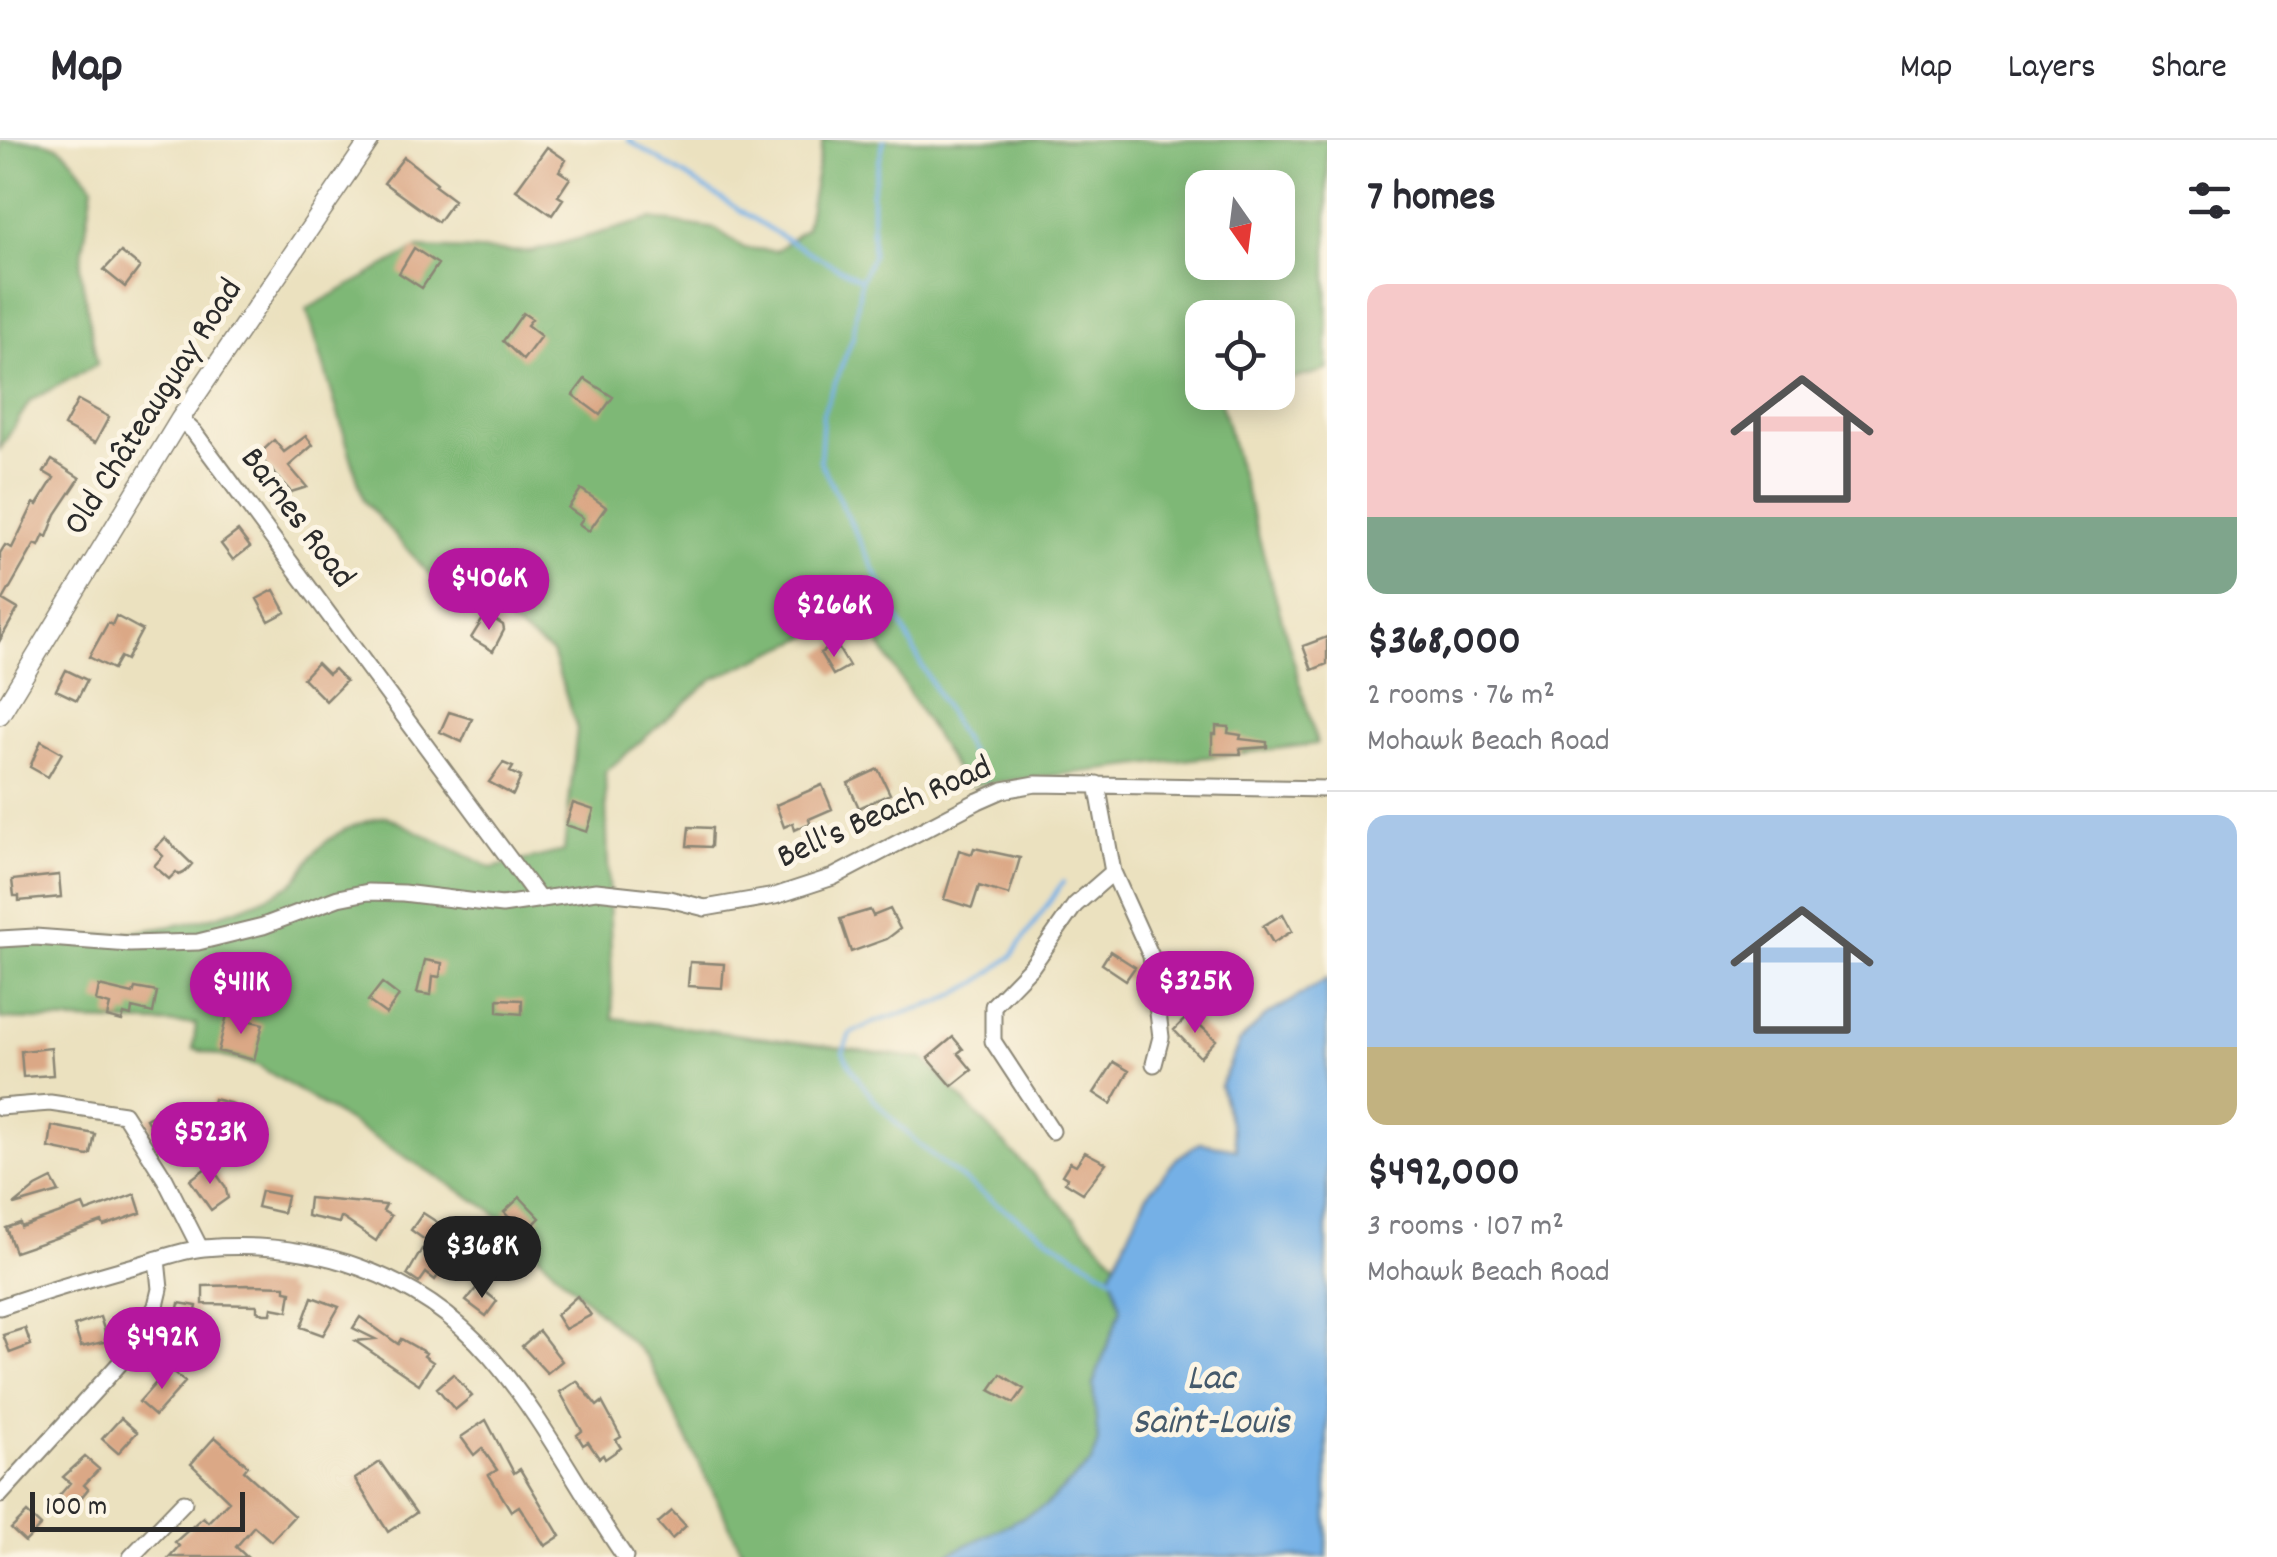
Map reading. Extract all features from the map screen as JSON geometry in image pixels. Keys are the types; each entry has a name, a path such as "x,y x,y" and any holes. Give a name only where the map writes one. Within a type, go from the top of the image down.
{"street":[{"name":"Old Châteauguay Road","path":"0,714 180,419 370,140"},
{"name":"Barnes Road","path":"180,419 206,448 539,899"},
{"name":"Bell's Beach Road","path":"0,938 35,936 130,944 198,942 368,892 403,892 502,906 596,890 669,899 705,908 775,896 833,878 1003,790 1036,784 1327,788"},
{"path":"1097,784 1113,872 1151,956 1161,1037 1154,1064"},
{"path":"1052,1131 993,1041 993,1006 1032,966 1075,906 1113,872"},
{"path":"0,1106 50,1103 124,1114 165,1179 200,1248"},
{"path":"0,1307 200,1248 275,1247 338,1258 383,1275 454,1320 480,1344 520,1394 625,1557"},
{"path":"0,1495 131,1351 156,1306 160,1288 158,1260"},
{"path":"132,1557 184,1502"}],"green space":[{"path":"0,140 47,142 56,146 73,159 93,186 80,268 97,364 30,401 0,449"},
{"path":"823,140 1327,140 1327,370 1295,378 1295,300 1185,300 1185,410 1223,410 1317,744 965,786 861,613 713,679 605,772 613,1018 924,1059 1116,1262 1111,1272 1121,1309 1093,1385 1098,1441 1092,1462 1045,1506 943,1557 745,1557 647,1357 491,1210 257,1065 193,1049 196,1024 0,1019 0,944 149,930 221,914 290,885 328,840 365,822 386,816 492,868 564,851 577,729 552,653 474,598 439,585 364,501 307,309 418,248 531,252 651,219 716,229 744,248 776,251 806,228"}],"water":[{"name":"Lac Saint-Louis","path":"1327,979 1327,1557 943,1557 1045,1506 1092,1462 1098,1441 1093,1385 1121,1309 1111,1272 1146,1196 1177,1158 1200,1143 1237,1149 1220,1086 1239,1043 1264,1017"}],"building":[{"path":"547,147 566,160 559,171 570,178 552,215 516,190"},
{"path":"404,157 454,200 438,222 384,183"},
{"path":"414,248 438,264 422,288 399,273"},
{"path":"121,252 140,267 125,287 104,270"},
{"path":"523,313 532,319 527,325 541,336 523,360 503,341"},
{"path":"585,379 613,397 600,415 573,395"},
{"path":"78,400 109,417 95,443 64,426"},
{"path":"306,436 313,445 289,466 307,487 291,492 258,455 274,440 284,452"},
{"path":"52,460 80,478 56,514 47,537 44,535 39,546 35,544 3,600 18,609 0,640 0,553 5,545 12,548 34,503 37,505 54,478 44,472"},
{"path":"581,489 606,507 589,531 579,524 583,518 568,508"},
{"path":"238,531 250,547 233,560 221,544"},
{"path":"274,590 286,612 269,621 257,599"},
{"path":"116,616 142,630 126,660 120,657 113,669 89,657"},
{"path":"489,616 504,630 493,651 471,638 484,617"},
{"path":"1327,637 1327,664 1312,670 1303,646"},
{"path":"836,644 849,666 833,675 820,653"},
{"path":"317,663 328,674 334,669 346,681 326,701 303,678"},
{"path":"66,670 87,680 77,700 56,690"},
{"path":"449,712 472,719 462,742 440,732"},
{"path":"1216,726 1229,727 1228,733 1241,735 1240,739 1267,742 1267,747 1240,749 1241,754 1212,754"},
{"path":"41,741 62,753 48,777 30,767"},
{"path":"503,763 521,777 513,795 489,782"},
{"path":"878,769 890,794 859,808 848,783"},
{"path":"822,785 832,809 795,830 793,823 784,827 776,805"},
{"path":"573,803 594,810 587,832 566,825"},
{"path":"689,827 712,828 711,847 687,846"},
{"path":"165,838 192,864 169,879 154,866 163,856 155,848"},
{"path":"974,848 1020,858 1009,895 979,886 972,908 944,899 959,850 972,854"},
{"path":"59,875 61,897 19,901 19,896 14,896 12,880"},
{"path":"890,909 900,929 887,939 851,952 840,919 870,910 873,916"},
{"path":"1283,914 1292,931 1273,943 1263,926"},
{"path":"1110,951 1135,967 1126,980 1102,964"},
{"path":"425,960 442,963 440,977 433,976 431,995 417,993"},
{"path":"690,962 724,964 722,988 688,986"},
{"path":"382,983 399,996 386,1014 368,1001"},
{"path":"99,986 133,994 135,988 157,992 153,1013 132,1008 131,1016 124,1014 122,1021 107,1017 110,1005 96,1001"},
{"path":"498,999 522,1000 522,1014 498,1012"},
{"path":"241,1014 263,1024 254,1060 218,1051 227,1015 240,1019"},
{"path":"1189,1015 1216,1040 1200,1057 1174,1030"},
{"path":"953,1037 963,1049 958,1053 972,1070 952,1086 928,1058"},
{"path":"51,1048 53,1075 23,1077 21,1051"},
{"path":"1114,1062 1129,1071 1111,1104 1094,1093"},
{"path":"214,1099 233,1104 229,1120 223,1119 217,1144 179,1133 184,1116 208,1122"},
{"path":"163,1110 174,1129 157,1138 146,1119"},
{"path":"52,1126 95,1134 91,1154 49,1148"},
{"path":"1085,1152 1106,1163 1083,1193 1065,1182 1067,1178 1062,1175 1070,1162 1076,1165"},
{"path":"210,1165 225,1186 228,1198 211,1210 190,1180"},
{"path":"52,1179 59,1192 14,1205 36,1187"},
{"path":"261,1191 287,1196 283,1213 257,1207"},
{"path":"135,1194 141,1213 15,1252 6,1228 20,1223 21,1227 83,1205 86,1212"},
{"path":"520,1197 540,1218 524,1234 504,1212"},
{"path":"309,1198 386,1205 383,1211 391,1216 376,1241 341,1217 339,1223 307,1216"},
{"path":"423,1213 437,1222 425,1240 411,1230"},
{"path":"422,1249 445,1265 435,1280 426,1273 419,1283 407,1275"},
{"path":"203,1286 285,1286 285,1291 291,1292 288,1311 272,1308 271,1314 264,1314 257,1311 257,1305 203,1304"},
{"path":"478,1286 497,1301 486,1316 466,1301"},
{"path":"577,1296 591,1315 565,1329 556,1315"},
{"path":"312,1297 339,1307 323,1335 301,1327"},
{"path":"179,1303 197,1306 188,1351 171,1348"},
{"path":"100,1317 108,1341 81,1347 74,1326"},
{"path":"360,1317 398,1344 401,1339 426,1353 424,1356 433,1362 419,1384 355,1341 375,1339 353,1328"},
{"path":"25,1328 31,1345 10,1353 3,1335"},
{"path":"539,1331 562,1361 547,1373 522,1346"},
{"path":"169,1368 185,1382 155,1416 139,1402"},
{"path":"453,1374 472,1396 455,1410 437,1388"},
{"path":"1001,1374 1024,1389 1014,1403 990,1390"},
{"path":"577,1381 597,1406 602,1402 621,1437 616,1440 621,1448 605,1459 603,1455 599,1458 588,1442 583,1445 577,1435 582,1431 560,1392"},
{"path":"121,1418 137,1432 118,1453 102,1439"},
{"path":"486,1420 514,1473 520,1469 560,1536 545,1546 519,1506 511,1511 489,1475 497,1470 482,1448 474,1455 461,1437"},
{"path":"215,1437 248,1466 244,1471 294,1516 271,1541 254,1526 236,1547 247,1557 169,1557 179,1546 175,1542 203,1517 208,1522 229,1501 191,1464"},
{"path":"85,1457 99,1469 84,1485 88,1489 72,1509 58,1497 70,1483 63,1477"},
{"path":"380,1462 416,1513 388,1532 355,1479"},
{"path":"672,1511 686,1526 672,1539 658,1523"},
{"path":"27,1513 41,1526 25,1542 11,1529"}],"waterway":[{"path":"628,140 789,241 861,280 853,337 823,413 820,461 922,666 984,778"},
{"path":"861,280 872,256 872,192 884,140"},
{"path":"1063,882 1011,957 977,983 940,1002 850,1034 843,1052 862,1084 924,1148 1002,1207 1113,1277"}]}
